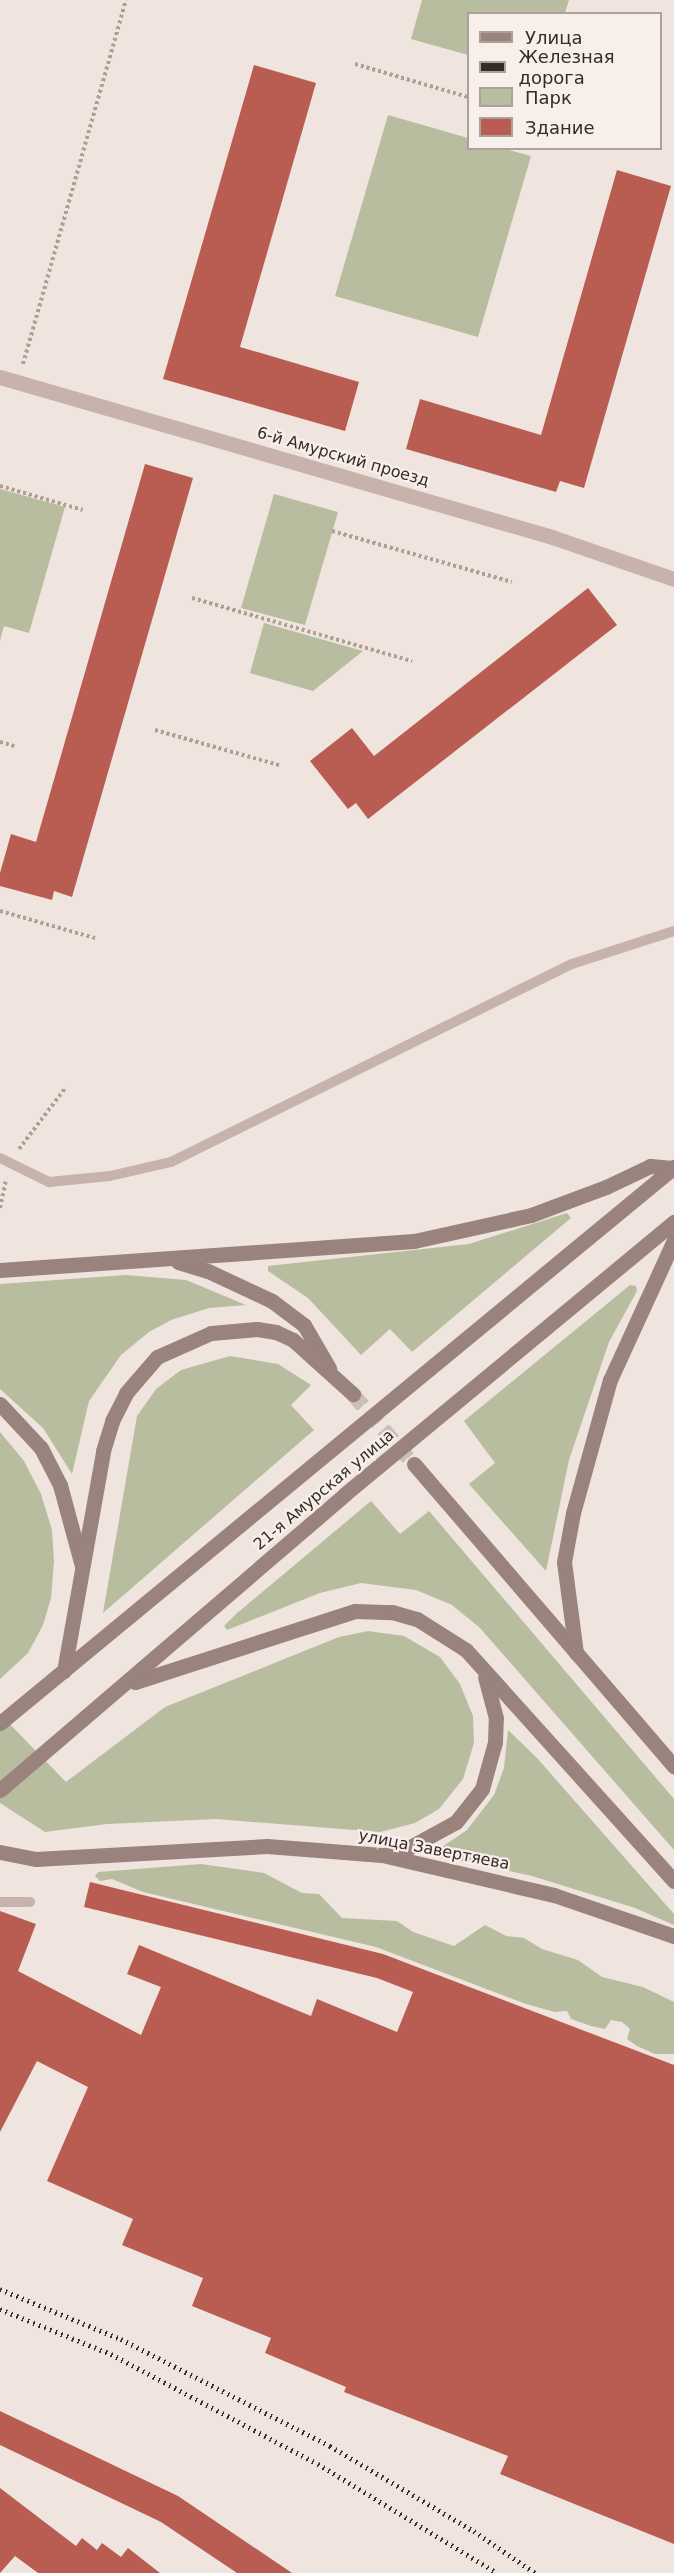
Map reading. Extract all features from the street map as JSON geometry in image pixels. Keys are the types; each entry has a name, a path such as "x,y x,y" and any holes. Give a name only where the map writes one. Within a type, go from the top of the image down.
{"main road":[{"path":"0,1270 379,1245 450,1235 531,1215 606,1187 650,1166 674,1167"},
{"name":"21-я Амурская улица","path":"1,1723 315,1461 674,1167"},
{"name":"21-я Амурская улица","path":"0,1790 126,1685 345,1494 674,1222"},
{"path":"576,1653 564,1562 573,1513 610,1380 674,1240"},
{"path":"166,1259 208,1271 272,1301 304,1325 330,1370"},
{"path":"64,1671 84,1573 103,1451 112,1421 126,1393 157,1357 212,1333 257,1329 293,1340 330,1370 353,1394"},
{"path":"0,1404 41,1448 60,1485 84,1573"},
{"path":"414,1464 674,1766"},
{"path":"126,1685 355,1611 392,1612 417,1618 449,1636 482,1669 674,1881"},
{"path":"382,1855 410,1847 456,1822 482,1789 490,1768 496,1718 482,1669"},
{"name":"улица Завертяева","path":"0,1852 36,1859 267,1846 382,1855 554,1894 674,1936"}],"street":[{"name":"6-й Амурский проезд","path":"0,377 552,537 674,579"}],"lane":[{"path":"5,1160 49,1182 110,1176 171,1162 572,964 674,931"},
{"path":"0,1902 30,1902"}],"path":[{"path":"18,382 126,0"},
{"path":"355,64 467,97"},
{"path":"0,486 83,510"},
{"path":"332,531 512,582"},
{"path":"192,598 412,661"},
{"path":"154,730 279,765"},
{"path":"0,742 14,746"},
{"path":"0,911 95,938"},
{"path":"5,1160 66,1088"}],"green space":[{"path":"422,0 569,0 565,12 467,12 467,55 411,39"},
{"path":"388,115 467,138 467,150 509,150 531,156 478,337 335,296"},
{"path":"0,489 65,507 29,633 4,626 0,641"},
{"path":"274,494 338,512 305,625 241,608"},
{"path":"264,623 363,651 313,691 250,673"},
{"path":"567,1213 571,1218 412,1352 390,1329 361,1355 308,1298 268,1271 268,1266 469,1244"},
{"path":"126,1275 186,1280 246,1305 209,1308 171,1320 149,1332 121,1355 89,1401 72,1474 43,1428 0,1389 0,1284"},
{"path":"630,1285 636,1286 637,1291 609,1342 569,1460 546,1571 469,1484 495,1463 464,1421"},
{"path":"230,1356 278,1364 311,1385 291,1405 314,1430 103,1613 137,1416 156,1389 181,1370"},
{"path":"0,1432 24,1461 41,1494 52,1530 54,1561 51,1598 43,1625 28,1653 0,1679"},
{"path":"371,1501 400,1534 429,1511 674,1799 674,1850 480,1628 452,1605 416,1590 361,1583 320,1593 227,1630 224,1626 236,1614"},
{"path":"368,1631 404,1636 440,1657 460,1684 473,1716 474,1743 463,1779 439,1809 415,1823 380,1832 216,1819 107,1824 45,1832 0,1803 0,1714 66,1782 165,1707 339,1637"},
{"path":"508,1730 537,1758 674,1914 674,1925 635,1908 532,1876 439,1856 436,1851 467,1830 494,1795 504,1768"},
{"path":"201,1864 264,1873 302,1893 319,1894 342,1918 397,1921 413,1932 454,1946 485,1925 506,1936 524,1938 542,1949 578,1960 602,1977 643,1987 674,2002 674,2054 655,2054 637,2046 627,2039 630,2029 622,2022 611,2020 605,2029 591,2026 571,2019 567,2011 555,2012 526,2004 376,1947 143,1892 112,1879 100,1881 95,1876 98,1872"}],"building":[{"path":"254,65 316,83 240,347 359,382 345,431 163,379"},
{"path":"617,170 671,186 584,488 560,481 556,492 406,449 420,399 541,435"},
{"path":"145,464 193,478 72,897 54,891 52,900 0,886 0,873 11,834 36,842"},
{"path":"588,588 617,625 368,819 356,803 348,809 310,761 352,728 374,756"},
{"path":"90,1882 383,1954 674,2065 674,2544 500,2474 508,2456 344,2392 346,2387 265,2353 271,2338 192,2306 203,2278 122,2245 133,2219 47,2181 88,2087 37,2061 0,2132 0,1911 36,1924 18,1971 141,2035 161,1987 127,1974 139,1945 311,2016 317,1999 397,2032 413,1992 377,1978 84,1907"},
{"path":"0,2411 178,2496 292,2573 237,2573 161,2522 0,2445"},
{"path":"0,2488 76,2546 82,2538 97,2550 102,2543 121,2557 128,2548 160,2573 38,2573 15,2556 0,2573"}],"tunnel":[{"path":"353,1394 414,1464"}],"railway":[{"path":"0,2289 121,2339 330,2446 474,2531 535,2573"},
{"path":"0,2309 111,2354 318,2464 497,2573"}]}
